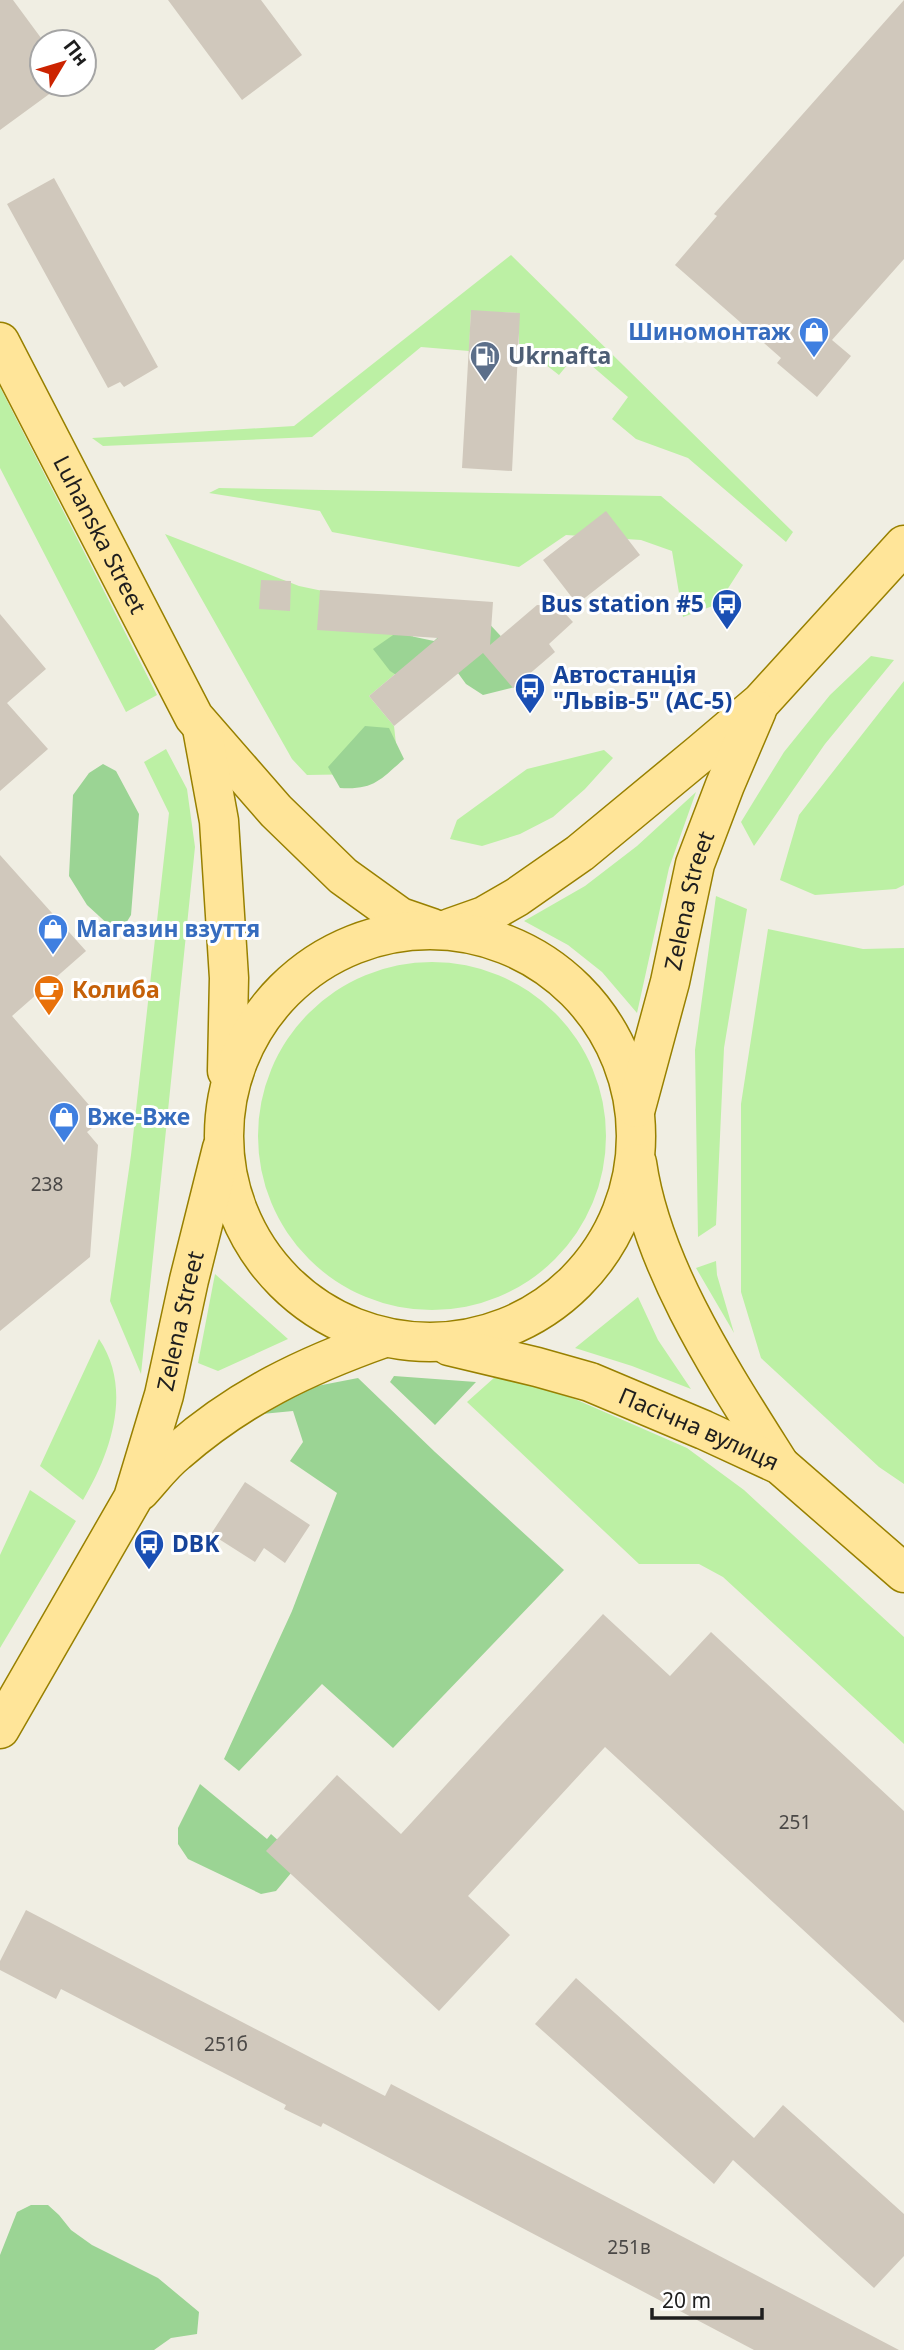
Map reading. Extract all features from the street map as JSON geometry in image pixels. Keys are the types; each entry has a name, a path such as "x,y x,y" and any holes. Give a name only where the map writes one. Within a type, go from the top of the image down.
{"main road":[{"name":"Luhanska Street","path":"0,342 194,717 276,811 343,876 400,917 442,928"},
{"name":"Zelena Street","path":"442,928 484,916 517,897 580,853 761,702 904,545"},
{"name":"Zelena Street","path":"636,1108 670,982 695,864 761,702"},
{"name":"Luhanska Street","path":"201,726 219,821 229,978 227,1089"},
{"path":"223,1142 227,1089 247,1039 269,1007 296,977 334,951 388,932 442,928 480,934 508,944 566,982 593,1012 615,1046 636,1108 636,1154 626,1198 613,1230 595,1260 572,1286 544,1309 516,1326 447,1346"},
{"name":"Zelena Street","path":"0,1729 133,1497 164,1395 223,1142"},
{"name":"Пасічна вулиця","path":"223,1142 241,1210 255,1238 270,1261 315,1307 355,1330 384,1338 447,1346 590,1382 780,1465"},
{"name":"Пасічна вулиця","path":"636,1154 641,1194 679,1291 728,1382 780,1465"},
{"name":"Zelena Street","path":"133,1497 174,1453 230,1409 320,1362 384,1338"},
{"path":"780,1465 904,1573"}],"green space":[{"path":"511,255 793,532 786,542 688,458 636,439 612,419 628,397 577,353 559,375 519,344 519,313 471,311 469,351 421,347 312,437 103,446 92,438 294,426"},
{"path":"0,387 157,695 126,712 0,468"},
{"path":"219,488 661,496 743,565 718,604 683,617 672,551 641,540 566,535 519,567 332,532 320,511 209,493"},
{"path":"165,534 299,586 413,610 413,659 369,696 394,726 396,744 365,774 307,775 292,759"},
{"path":"483,617 510,646 520,665 515,687 483,695 466,684 458,673 412,685 390,671 373,649 396,633 434,641 451,625"},
{"path":"871,656 894,660 825,744 754,846 741,822 784,752 830,695"},
{"path":"904,681 904,885 896,889 815,895 780,880 799,815"},
{"path":"365,726 389,728 404,759 376,782 361,787 340,788 328,767"},
{"path":"166,749 187,789 195,847 141,1374 110,1301 131,1155 169,813 144,762"},
{"path":"604,750 613,758 585,789 553,817 520,834 482,846 450,839 457,820 527,769"},
{"path":"103,764 116,771 139,814 131,915 123,928 111,927 87,905 69,876 73,795 89,773"},
{"path":"696,792 669,868 637,1013 602,972 568,945 524,921 585,886 637,846"},
{"path":"716,896 747,909 724,1048 716,1225 698,1237 695,1050"},
{"path":"768,929 863,949 904,948 904,1484 879,1467 761,1358 741,1292 741,1104"},
{"path":"432,962 466,965 499,975 529,991 555,1013 577,1039 593,1069 603,1102 606,1136 603,1170 593,1203 577,1233 555,1259 529,1281 499,1297 466,1307 432,1310 398,1307 365,1297 335,1281 309,1259 287,1233 271,1203 261,1170 258,1136 261,1102 271,1069 287,1039 309,1013 335,991 365,975 398,965"},
{"path":"716,1261 717,1275 734,1333 696,1268"},
{"path":"215,1274 288,1339 218,1371 198,1363"},
{"path":"638,1297 658,1340 691,1389 575,1348"},
{"path":"99,1339 109,1358 115,1379 114,1421 102,1462 83,1500 40,1466"},
{"path":"394,1376 476,1382 435,1425 390,1382"},
{"path":"495,1377 544,1388 577,1400 687,1448 744,1490 904,1637 904,1744 723,1577 699,1564 639,1564 467,1402"},
{"path":"358,1378 564,1570 393,1748 322,1684 239,1771 224,1759 292,1611 337,1493 290,1461 303,1442 293,1411 262,1414 257,1407 286,1392"},
{"path":"30,1490 76,1521 0,1648 0,1555"},
{"path":"200,1784 267,1839 271,1834 301,1861 276,1891 261,1894 188,1859 178,1844 178,1828"},
{"path":"31,2205 48,2205 71,2230 92,2245 158,2278 199,2312 197,2334 171,2338 154,2350 0,2350 0,2255 17,2212"}],"building":[{"path":"0,0 13,0 34,28 28,28 28,98 44,98 0,130"},
{"path":"168,0 261,0 302,55 242,100"},
{"path":"904,0 904,259 832,340 851,356 817,397 777,363 781,358 675,265 717,216 714,214"},
{"path":"54,178 158,367 124,387 120,382 108,388 7,204"},
{"path":"471,310 520,313 512,471 462,468"},
{"path":"606,511 640,555 577,604 543,560"},
{"path":"261,580 291,581 290,611 259,609"},
{"path":"320,590 493,602 490,645 537,605 558,606 573,622 549,644 555,652 513,688 483,653 394,726 369,696 438,638 317,630"},
{"path":"0,614 46,669 7,703 48,749 0,791"},
{"path":"0,855 86,951 12,1016 102,1120 87,1132 98,1145 90,1257 0,1331"},
{"path":"245,1482 310,1525 285,1563 264,1548 255,1562 211,1534"},
{"path":"603,1614 670,1676 711,1632 904,1811 904,2023 605,1747 468,1896 510,1935 439,2011 266,1851 337,1775 401,1834"},
{"path":"26,1910 385,2096 391,2084 899,2350 754,2350 323,2123 321,2127 284,2109 286,2105 61,1989 56,1999 0,1970 0,1961"},
{"path":"576,1978 754,2138 783,2105 904,2214 904,2256 874,2288 733,2160 714,2184 535,2024"}],"place":[{"name":"Шиномонтаж","path":"814,359"},
{"name":"Ukrnafta","path":"485,383"},
{"name":"Bus station #5","path":"727,631"},
{"name":"Автостанція \"Львів-5\" (АС-5)","path":"530,715"},
{"name":"Магазин взуття","path":"53,956"},
{"name":"Колиба","path":"49,1017"},
{"name":"Вже-Вже","path":"64,1144"},
{"name":"DBK","path":"149,1571"}]}
